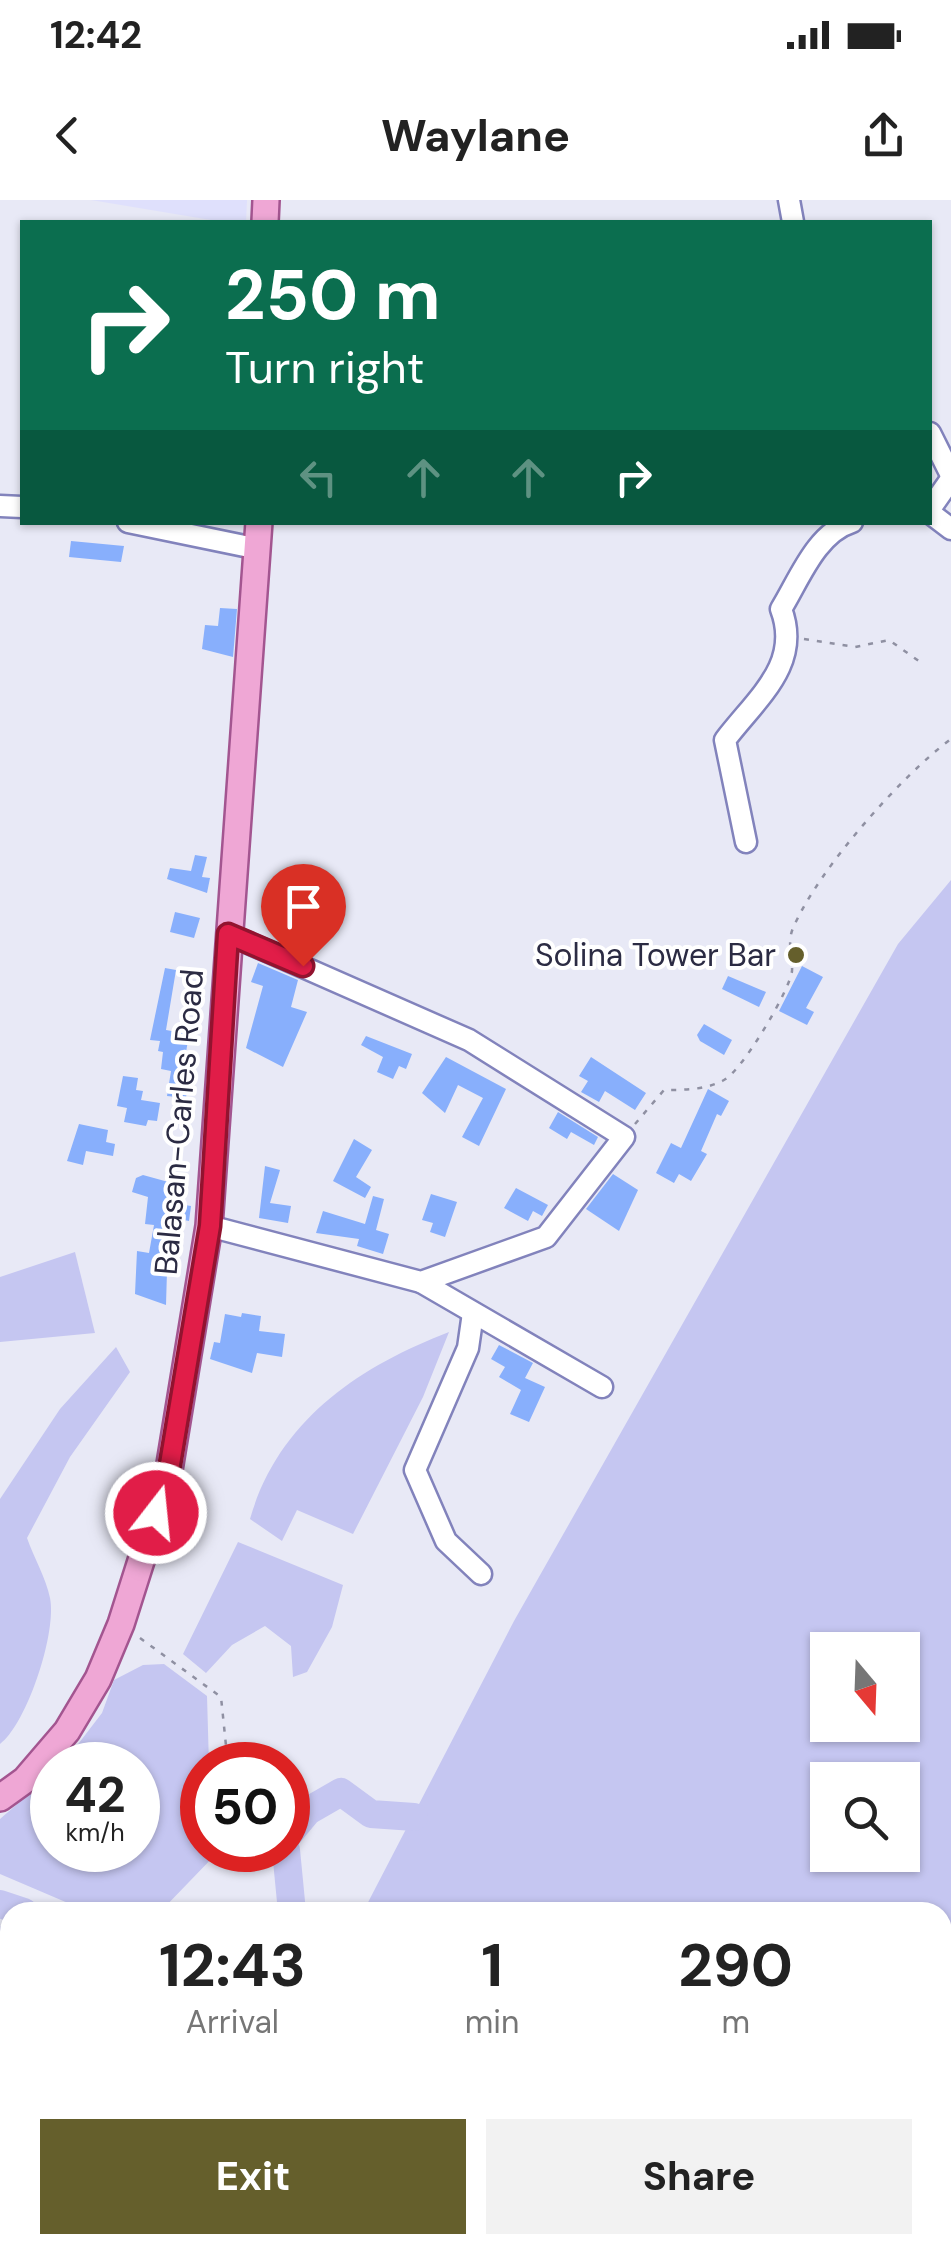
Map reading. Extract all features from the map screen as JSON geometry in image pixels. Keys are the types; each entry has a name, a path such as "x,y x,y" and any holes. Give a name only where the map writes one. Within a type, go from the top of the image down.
{"main road":[{"name":"Balasan-Carles Road","path":"0,1798 25,1780 67,1732 98,1679 121,1624 168,1476 210,1226 260,525"}],"street":[{"path":"932,438 949,485 932,508"},
{"path":"143,525 259,549"},
{"path":"746,842 725,740 783,665 791,634 781,609 810,557 843,525"},
{"path":"228,934 469,1040 624,1137 546,1237 422,1282"},
{"path":"210,1226 422,1282 602,1387"},
{"path":"473,1313 468,1348 414,1470 433,1522 446,1542 481,1574"}],"path":[{"path":"791,634 855,647 889,640 924,664"},
{"path":"624,1137 664,1090 690,1090 726,1080 749,1054 792,973 788,946 793,927 816,889 863,827 932,753 951,739"},
{"path":"121,1624 220,1697 225,1742"}],"shaded area":[{"path":"91,200 247,200 246,220 211,220"},
{"path":"951,880 951,1902 368,1902 514,1621 898,944"},
{"path":"75,1252 95,1333 0,1342 0,1277"},
{"path":"449,1332 423,1397 353,1534 297,1510 282,1541 250,1519 280,1453 326,1402 383,1362"},
{"path":"116,1347 130,1372 70,1457 27,1538 50,1598 49,1632 30,1698 0,1744 0,1499 60,1409"},
{"path":"238,1542 343,1585 332,1627 307,1672 293,1677 291,1646 265,1626 232,1645 206,1673 183,1654"},
{"path":"164,1664 207,1696 208,1742 180,1742 180,1872 199,1872 170,1902 66,1902 0,1874 0,1819 30,1793 30,1872 160,1872 160,1742 80,1742 102,1713 114,1680 143,1665"}],"building":[{"path":"71,541 124,546 121,562 69,557"},
{"path":"220,608 237,609 233,657 202,649 205,625 218,626"},
{"path":"195,855 207,857 202,877 210,878 207,893 167,879 170,868 191,871"},
{"path":"175,912 200,918 194,938 170,932"},
{"path":"258,963 298,980 291,1007 307,1012 283,1067 246,1048 263,986 251,982"},
{"path":"802,966 823,977 806,1008 814,1012 807,1025 779,1011"},
{"path":"165,968 176,970 166,1030 189,1034 181,1083 188,1084 186,1098 167,1096 171,1071 161,1069 160,1041 150,1040"},
{"path":"728,976 766,992 759,1007 722,989"},
{"path":"704,1024 732,1040 724,1055 700,1041 697,1035"},
{"path":"366,1036 412,1054 406,1069 399,1066 393,1079 377,1072 383,1057 361,1045"},
{"path":"446,1057 506,1089 479,1146 462,1137 483,1098 458,1085 445,1113 422,1093"},
{"path":"591,1057 646,1093 635,1110 605,1091 599,1102 581,1092 588,1081 579,1076"},
{"path":"123,1076 138,1078 136,1090 143,1091 141,1100 160,1103 157,1121 148,1120 146,1126 124,1122 127,1108 117,1106"},
{"path":"708,1089 729,1101 721,1116 717,1114 701,1151 707,1154 691,1181 679,1174 674,1183 656,1173 671,1143 681,1148"},
{"path":"558,1112 598,1137 594,1145 571,1132 567,1139 549,1128"},
{"path":"79,1124 108,1130 106,1142 115,1144 113,1156 86,1151 83,1165 67,1161"},
{"path":"354,1139 372,1150 356,1177 371,1187 365,1198 333,1181"},
{"path":"265,1166 280,1170 270,1203 291,1206 288,1223 259,1218"},
{"path":"613,1174 638,1190 619,1231 586,1209"},
{"path":"143,1175 172,1183 169,1191 179,1193 178,1204 191,1206 189,1221 179,1219 178,1233 170,1233 163,1270 167,1271 166,1305 135,1294 137,1251 149,1253 154,1225 145,1224 148,1197 132,1192 136,1178"},
{"path":"516,1188 548,1205 542,1216 533,1211 528,1221 504,1208"},
{"path":"431,1194 457,1202 445,1237 430,1232 433,1223 422,1220"},
{"path":"373,1196 384,1199 376,1230 389,1234 383,1254 357,1246 359,1239 316,1233 323,1211 365,1224"},
{"path":"242,1313 261,1316 259,1331 285,1334 282,1357 257,1353 252,1373 210,1359 214,1342 220,1343 225,1314 241,1317"},
{"path":"499,1345 533,1363 525,1378 545,1387 529,1422 510,1414 521,1390 499,1377 505,1367 491,1359"}],"waterway":[{"path":"310,1810 341,1792 371,1814 414,1817"},
{"path":"288,1872 291,1902"}],"place":[{"name":"Solina Tower Bar","path":"796,955"}],"route":[{"path":"156,1513 168,1476 210,1226 228,934 303,966"}]}
